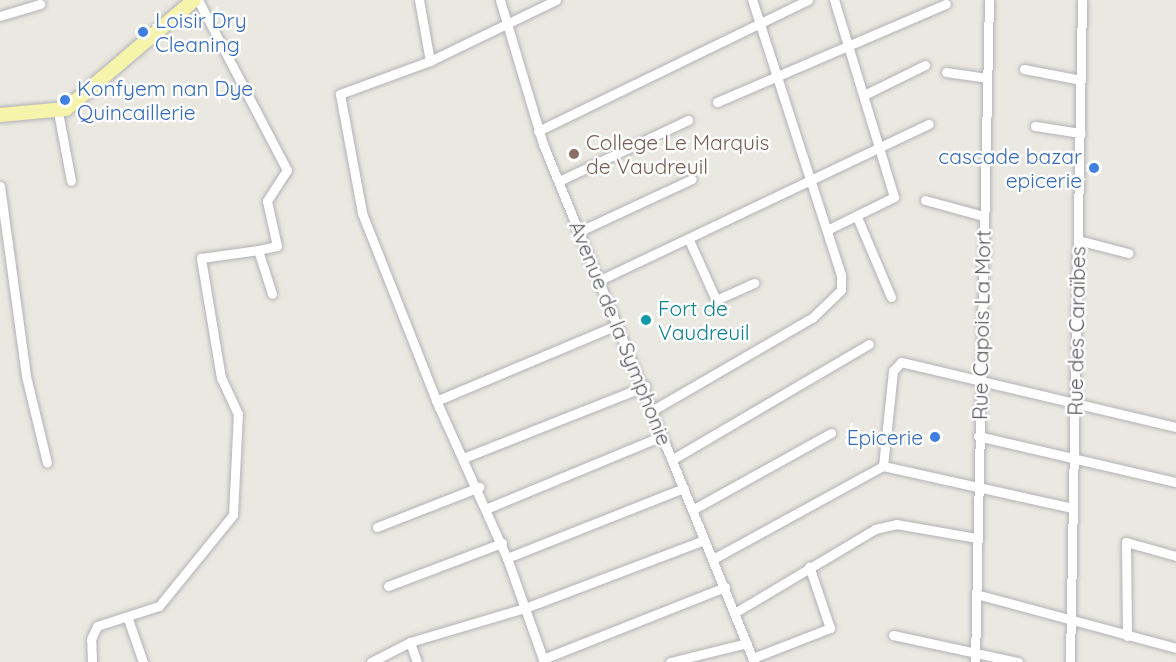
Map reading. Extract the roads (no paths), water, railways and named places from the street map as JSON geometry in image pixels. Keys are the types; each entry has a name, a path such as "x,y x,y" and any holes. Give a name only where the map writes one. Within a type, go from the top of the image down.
{"main road":[{"path":"0,115 58,112 99,85 196,0"}],"street":[{"path":"92,662 93,631 159,606 233,515 238,414 221,378 201,258 277,246 267,201 287,170 196,0"},
{"path":"419,0 430,61"},
{"name":"Avenue de la Symphonie","path":"500,0 538,131 617,326 645,386 662,436 736,612 753,660"},
{"path":"556,0 507,27 430,61 344,91 339,99 362,213 436,401 466,458 488,508 544,660 725,588"},
{"path":"653,410 828,307 842,284 827,230 808,179 752,0"},
{"path":"538,131 760,26 808,0"},
{"path":"827,230 894,200 849,43 834,0"},
{"name":"Rue Capois La Mort","path":"975,662 989,0"},
{"name":"Rue des Caraïbes","path":"1070,662 1082,0"},
{"path":"717,102 946,3"},
{"path":"0,16 40,4"},
{"path":"864,95 925,65"},
{"path":"1024,69 1081,80"},
{"path":"946,72 987,78"},
{"path":"58,112 71,180"},
{"path":"559,181 688,120"},
{"path":"600,280 689,240 808,179 929,124"},
{"path":"1035,126 1080,133"},
{"path":"580,231 692,179"},
{"path":"0,186 26,376 47,463"},
{"path":"925,200 983,216"},
{"path":"858,217 891,297"},
{"path":"689,240 716,300 754,284"},
{"path":"1078,240 1128,253"},
{"path":"258,250 272,294"},
{"path":"436,401 617,326"},
{"path":"673,459 869,344"},
{"path":"883,466 896,364 980,381 1176,427"},
{"path":"466,458 645,386"},
{"path":"692,510 831,433"},
{"path":"488,508 662,436"},
{"path":"978,436 1176,482"},
{"path":"713,559 883,466 1072,508"},
{"path":"377,527 479,487"},
{"path":"507,558 684,489"},
{"path":"736,612 809,566 875,529 896,524 976,538"},
{"path":"371,662 410,642 525,608 704,540"},
{"path":"1127,636 1126,542 1176,556"},
{"path":"388,586 502,543"},
{"path":"753,660 830,628 809,566"},
{"path":"976,594 1072,622 1176,648"},
{"path":"128,619 143,662"},
{"path":"893,634 975,650 1018,662"},
{"path":"410,642 417,662"},
{"path":"670,662 747,643"}],"place":[{"name":"Loisir Dry Cleaning","path":"143,32"},
{"name":"Konfyem nan Dye Quincaillerie","path":"65,100"},
{"name":"College Le Marquis de Vaudreuil","path":"574,154"},
{"name":"cascade bazar epicerie","path":"1094,168"},
{"name":"Fort de Vaudreuil","path":"646,320"},
{"name":"Epicerie","path":"935,437"}]}
